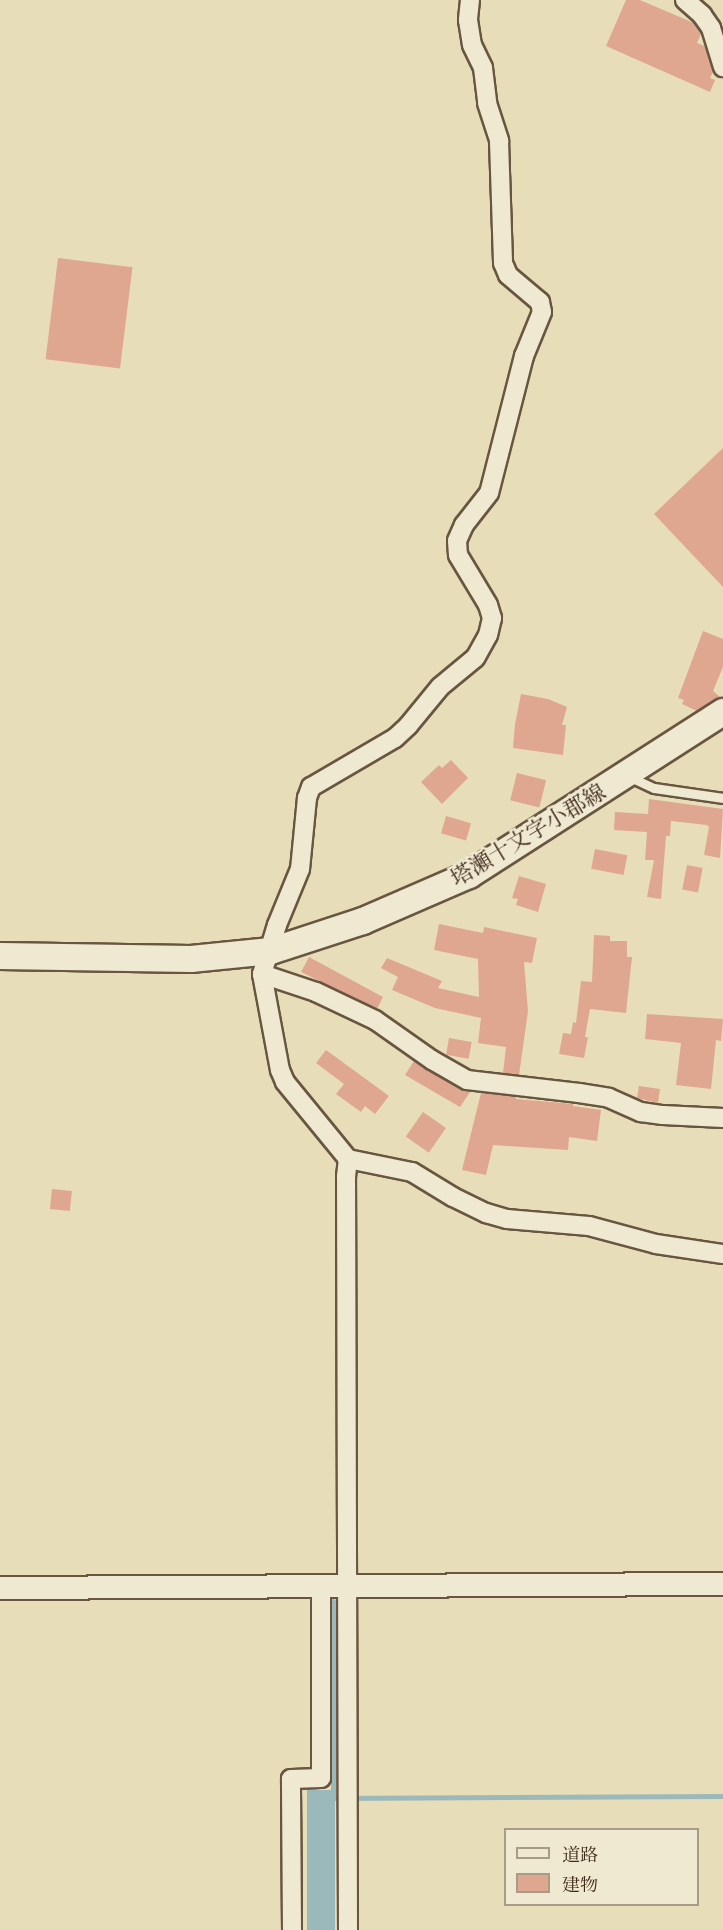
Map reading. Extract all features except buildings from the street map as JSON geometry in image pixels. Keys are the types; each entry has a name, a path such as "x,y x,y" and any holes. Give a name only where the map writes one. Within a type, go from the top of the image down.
{"main road":[{"name":"塔瀬十文字小郡線","path":"0,956 266,962 469,876 723,712"}],"street":[{"path":"470,0 468,21 472,45 483,68 487,103 499,141 503,263 508,275 540,302 542,312 524,356 489,493 464,525 457,541 458,555 488,605 492,618 488,635 475,658 440,687 408,726 394,738 311,787 307,798 300,869 277,925 266,962 285,1082 348,1159 412,1172 453,1197 486,1213 507,1219 589,1226 656,1244 723,1254"},
{"path":"685,0 702,15 711,28 723,67"},
{"path":"266,962 316,992 375,1020 432,1060 467,1080 609,1098 641,1112 723,1118"},
{"path":"348,1159 346,1177 348,1930"},
{"path":"0,1588 347,1588 723,1584"},
{"path":"292,1930 291,1779 321,1778 321,1588"}],"lane":[{"path":"625,775 654,788 723,798"}],"water":[{"path":"307,1790 335,1790 335,1930 307,1930"}],"waterway":[{"path":"333,1601 333,1797"},
{"path":"333,1798 723,1796"}]}
